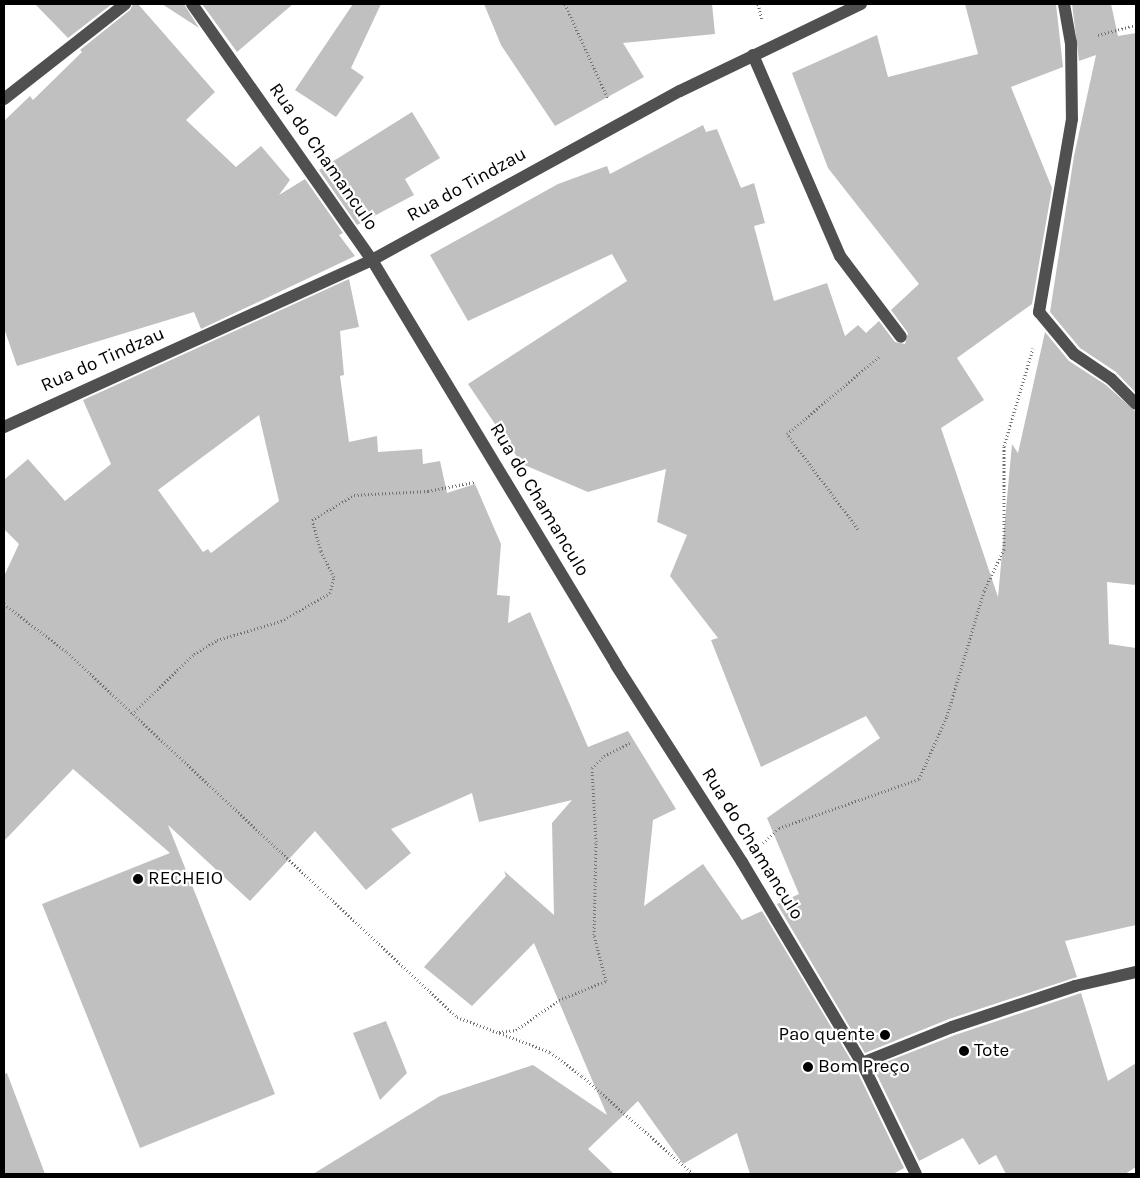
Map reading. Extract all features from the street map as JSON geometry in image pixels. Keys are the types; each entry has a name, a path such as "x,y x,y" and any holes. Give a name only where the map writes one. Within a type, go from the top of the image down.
{"street":[{"path":"4,99 125,4"},
{"name":"Rua do Chamanculo","path":"192,4 372,260 647,712 742,862 862,1063"},
{"name":"Rua do Tindzau","path":"4,427 372,260 621,123 754,55 861,4"},
{"path":"1064,4 1071,42 1072,119 1039,312 1074,354 1111,380 1136,404"},
{"path":"754,55 840,256 901,338"},
{"path":"916,1174 862,1063 961,1024 1075,986 1136,972"}],"path":[{"path":"565,4 621,123"},
{"path":"1071,42 1136,25"},
{"path":"742,862 779,828 919,779 947,716 984,591 1004,549 1004,446 1035,341 1039,312"},
{"path":"858,529 787,434 901,338"},
{"path":"132,714 194,654 216,640 281,620 330,593 334,576 321,551 312,520 354,495 428,492 470,483 500,472"},
{"path":"4,604 67,652 457,1016 496,1032 520,1039 558,1058 693,1174"},
{"path":"496,1032 516,1030 559,1000 606,981 594,935 596,842 592,768 604,756 630,745 647,712"}],"building":[{"path":"35,4 112,4 68,38"},
{"path":"133,4 138,4 215,92 186,120 236,167 261,146 290,180 279,195 305,179 343,233 339,235 355,256 201,329 194,312 17,366 4,328 4,121 30,96 33,100 82,52 80,50 130,10"},
{"path":"162,4 184,4 199,28"},
{"path":"202,4 293,4 237,52"},
{"path":"353,4 381,4 351,68 364,77 336,117 295,90"},
{"path":"484,4 712,4 715,34 623,43 644,77 555,126 501,45"},
{"path":"965,4 1056,4 1063,67 1011,87 1052,188 1032,304 957,358 984,400 941,428 998,597 1012,444 1018,453 1045,332 1069,361 1106,385 1136,412 1136,585 1107,582 1109,644 1136,648 1136,925 1065,941 1077,977 949,1019 865,1053 777,904 799,894 767,818 880,738 866,716 761,767 711,640 718,638 670,576 687,535 657,522 666,469 588,492 522,464 468,384 627,281 612,254 468,321 430,255 558,184 607,166 610,174 703,125 706,132 717,129 741,188 754,183 765,223 754,226 774,301 827,283 845,336 858,325 866,333 879,321 895,342 905,344 908,333 891,310 919,284 828,168 792,73 877,35 888,77 978,54"},
{"path":"1072,4 1111,4 1118,36 1136,33 1136,393 1116,372 1080,348 1050,312 1074,156 1096,55 1079,61"},
{"path":"412,112 440,158 405,179 414,195 357,225 319,170"},
{"path":"349,279 359,327 340,331 344,375 340,376 349,442 377,436 378,452 422,449 423,464 440,461 447,493 475,484 501,544 497,595 510,596 508,623 530,612 588,747 628,731 676,809 653,820 644,906 703,864 742,920 762,911 855,1067 904,1168 893,1174 750,1174 737,1133 683,1164 638,1101 588,1149 614,1174 313,1174 440,1096 533,1065 607,1115 534,943 472,1006 424,967 506,876 504,871 554,915 552,823 572,800 479,822 472,793 391,829 411,853 366,890 315,831 250,901 168,825 275,1094 140,1148 42,904 170,853 73,769 4,841 4,576 19,544 4,529 4,480 28,459 65,501 111,464 83,400","holes":["259,415 279,501 211,553 208,549 203,552 158,490"]},
{"path":"1081,993 1108,1081 1136,1063 1136,1167 1125,1174 1006,1174 996,1155 979,1165 963,1138 919,1161 873,1067 955,1035"},
{"path":"386,1021 407,1073 380,1100 353,1033"},
{"path":"7,1073 45,1174 4,1174 4,1074"}],"place":[{"name":"RECHEIO","path":"138,879"},
{"name":"Pao quente","path":"885,1035"},
{"name":"Tote","path":"964,1051"},
{"name":"Bom Preço","path":"808,1067"}]}
